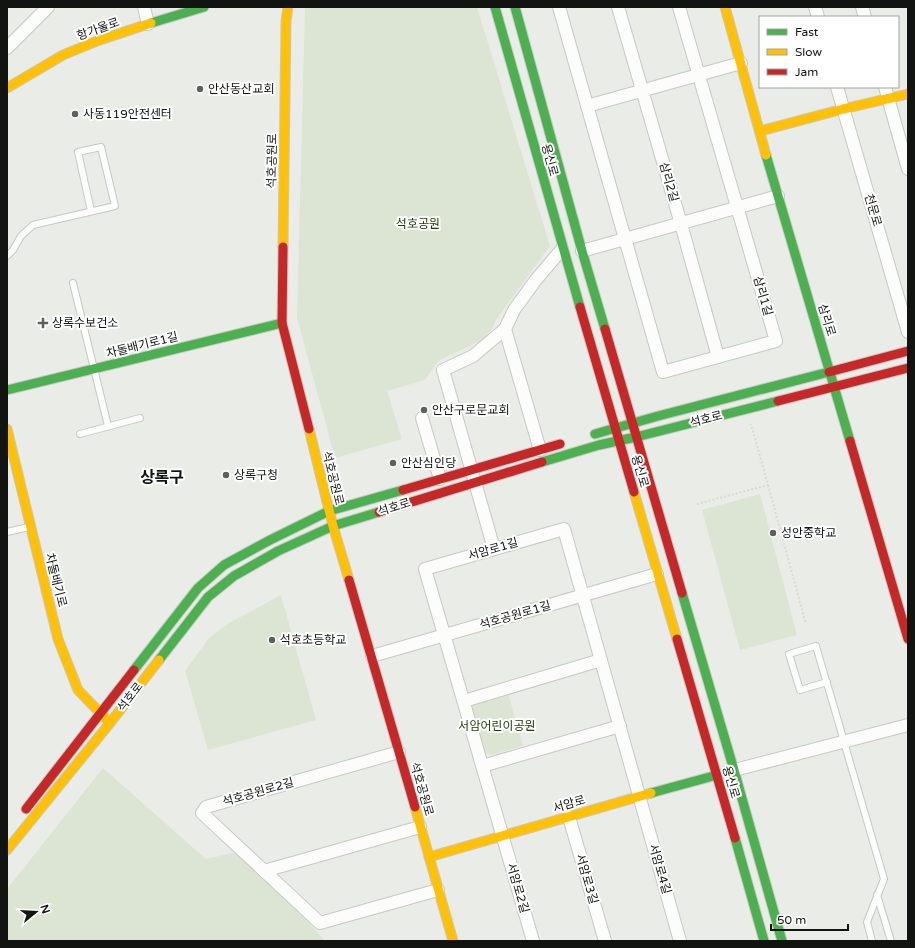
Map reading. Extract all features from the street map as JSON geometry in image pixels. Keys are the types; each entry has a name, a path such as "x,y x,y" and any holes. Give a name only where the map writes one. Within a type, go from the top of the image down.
{"main road":[{"name":"항가울로","path":"7,88 62,56 94,42 204,7"},
{"name":"석호공원로","path":"288,7 286,21 282,323 333,526 372,656 453,941"},
{"name":"용신로","path":"495,7 562,249 717,775 764,941"},
{"name":"용신로","path":"515,7 582,251 734,770 782,941"},
{"name":"삼리로","path":"725,7 778,196 908,639"},
{"path":"760,131 843,109 908,94"},
{"name":"차돌배기로1길","path":"7,390 282,323"},
{"name":"석호로","path":"585,437 908,351"},
{"name":"석호로","path":"7,850 110,723 208,597 234,576 278,551 333,526 564,455 618,440 636,437 908,368"},
{"name":"차돌배기로","path":"7,429 58,639 78,690 110,723"},
{"name":"석호로","path":"21,815 198,588 224,566 270,540 329,511 570,442"},
{"name":"서암로","path":"429,858 503,835 717,775"}],"street":[{"path":"7,48 48,7"},
{"path":"144,7 148,24"},
{"name":"삼리1길","path":"559,7 663,372 776,341 679,7"},
{"name":"삼리2길","path":"618,7 718,357"},
{"path":"587,106 741,63"},
{"name":"천문로","path":"837,88 908,332"},
{"path":"885,88 906,153 908,169"},
{"path":"582,251 778,196"},
{"path":"494,549 444,370 473,356 505,330 518,304 562,249"},
{"path":"505,330 540,450"},
{"path":"422,418 440,479"},
{"name":"서암로1길","path":"503,835 425,569 494,549 564,530 639,796"},
{"name":"석호공원로1길","path":"372,656 658,574"},
{"path":"464,702 601,660"},
{"path":"717,775 908,725"},
{"path":"482,766 620,726"},
{"name":"석호공원로2길","path":"399,752 206,807 202,813 320,923 438,890"},
{"name":"서암로4길","path":"639,796 680,941"},
{"name":"서암로3길","path":"570,817 605,941"},
{"path":"264,871 420,827"},
{"name":"서암로2길","path":"503,835 534,941"}],"lane":[{"path":"7,256 13,250 23,233 33,225 115,206 101,147 78,152 91,211"},
{"path":"73,282 108,426"},
{"path":"80,434 140,418"},
{"path":"7,532 31,526"},
{"path":"827,682 800,690 789,654 816,646 827,682 884,879 867,922 872,941"},
{"path":"877,895 891,941"}],"path":[{"path":"751,424 806,624"},
{"path":"697,504 768,485"}],"green space":[{"name":"석호공원","path":"305,7 477,7 550,246 496,320 492,329 482,340 438,361 425,380 387,391 402,439 335,458 297,318"},
{"path":"760,494 797,635 740,650 702,510"},
{"path":"281,595 316,720 208,750 185,671 209,638 229,623"},
{"name":"서암어린이공원","path":"508,693 523,746 490,755 485,752 472,707 475,703"},
{"path":"103,768 206,859 246,850 325,941 7,941 7,889"}],"traffic: fast":[{"path":"151,23 204,7"},
{"path":"495,7 580,307"},
{"path":"515,7 605,329"},
{"path":"766,155 850,441"},
{"path":"7,390 282,323"},
{"path":"595,434 658,416 829,372"},
{"path":"542,462 599,445 778,401"},
{"path":"134,670 198,588 224,565 329,511 403,490"},
{"path":"159,660 208,597 234,576 278,551 333,526 379,512"},
{"path":"682,593 782,941"},
{"path":"651,793 717,775"},
{"path":"735,838 764,941"}],"traffic: slow":[{"path":"283,247 286,21 288,7"},
{"path":"725,7 766,155"},
{"path":"7,88 63,55 97,41 151,23"},
{"path":"760,131 843,109 908,94"},
{"path":"7,429 58,639 78,690 108,721"},
{"path":"309,429 333,526 349,580"},
{"path":"634,492 677,639"},
{"path":"7,850 159,660"},
{"path":"429,857 651,793"},
{"path":"415,807 453,941"}],"traffic: jam":[{"path":"283,247 282,323 309,429"},
{"path":"580,307 634,492"},
{"path":"605,329 682,593"},
{"path":"829,372 908,351"},
{"path":"778,401 908,368"},
{"path":"850,441 908,639"},
{"path":"403,490 560,444"},
{"path":"379,512 542,462"},
{"path":"349,580 415,807"},
{"path":"677,639 735,838"},
{"path":"26,809 134,670"}],"place":[{"name":"안산동산교회","path":"200,89"},
{"name":"사동119안전센터","path":"75,114"},
{"name":"상록수보건소","path":"43,323"},
{"name":"안산구로문교회","path":"424,410"},
{"name":"안산심인당","path":"393,463"},
{"name":"상록구청","path":"226,475"},
{"name":"성안중학교","path":"773,533"},
{"name":"석호초등학교","path":"272,640"}],"district":[{"name":"상록구","path":"162,478"}]}
